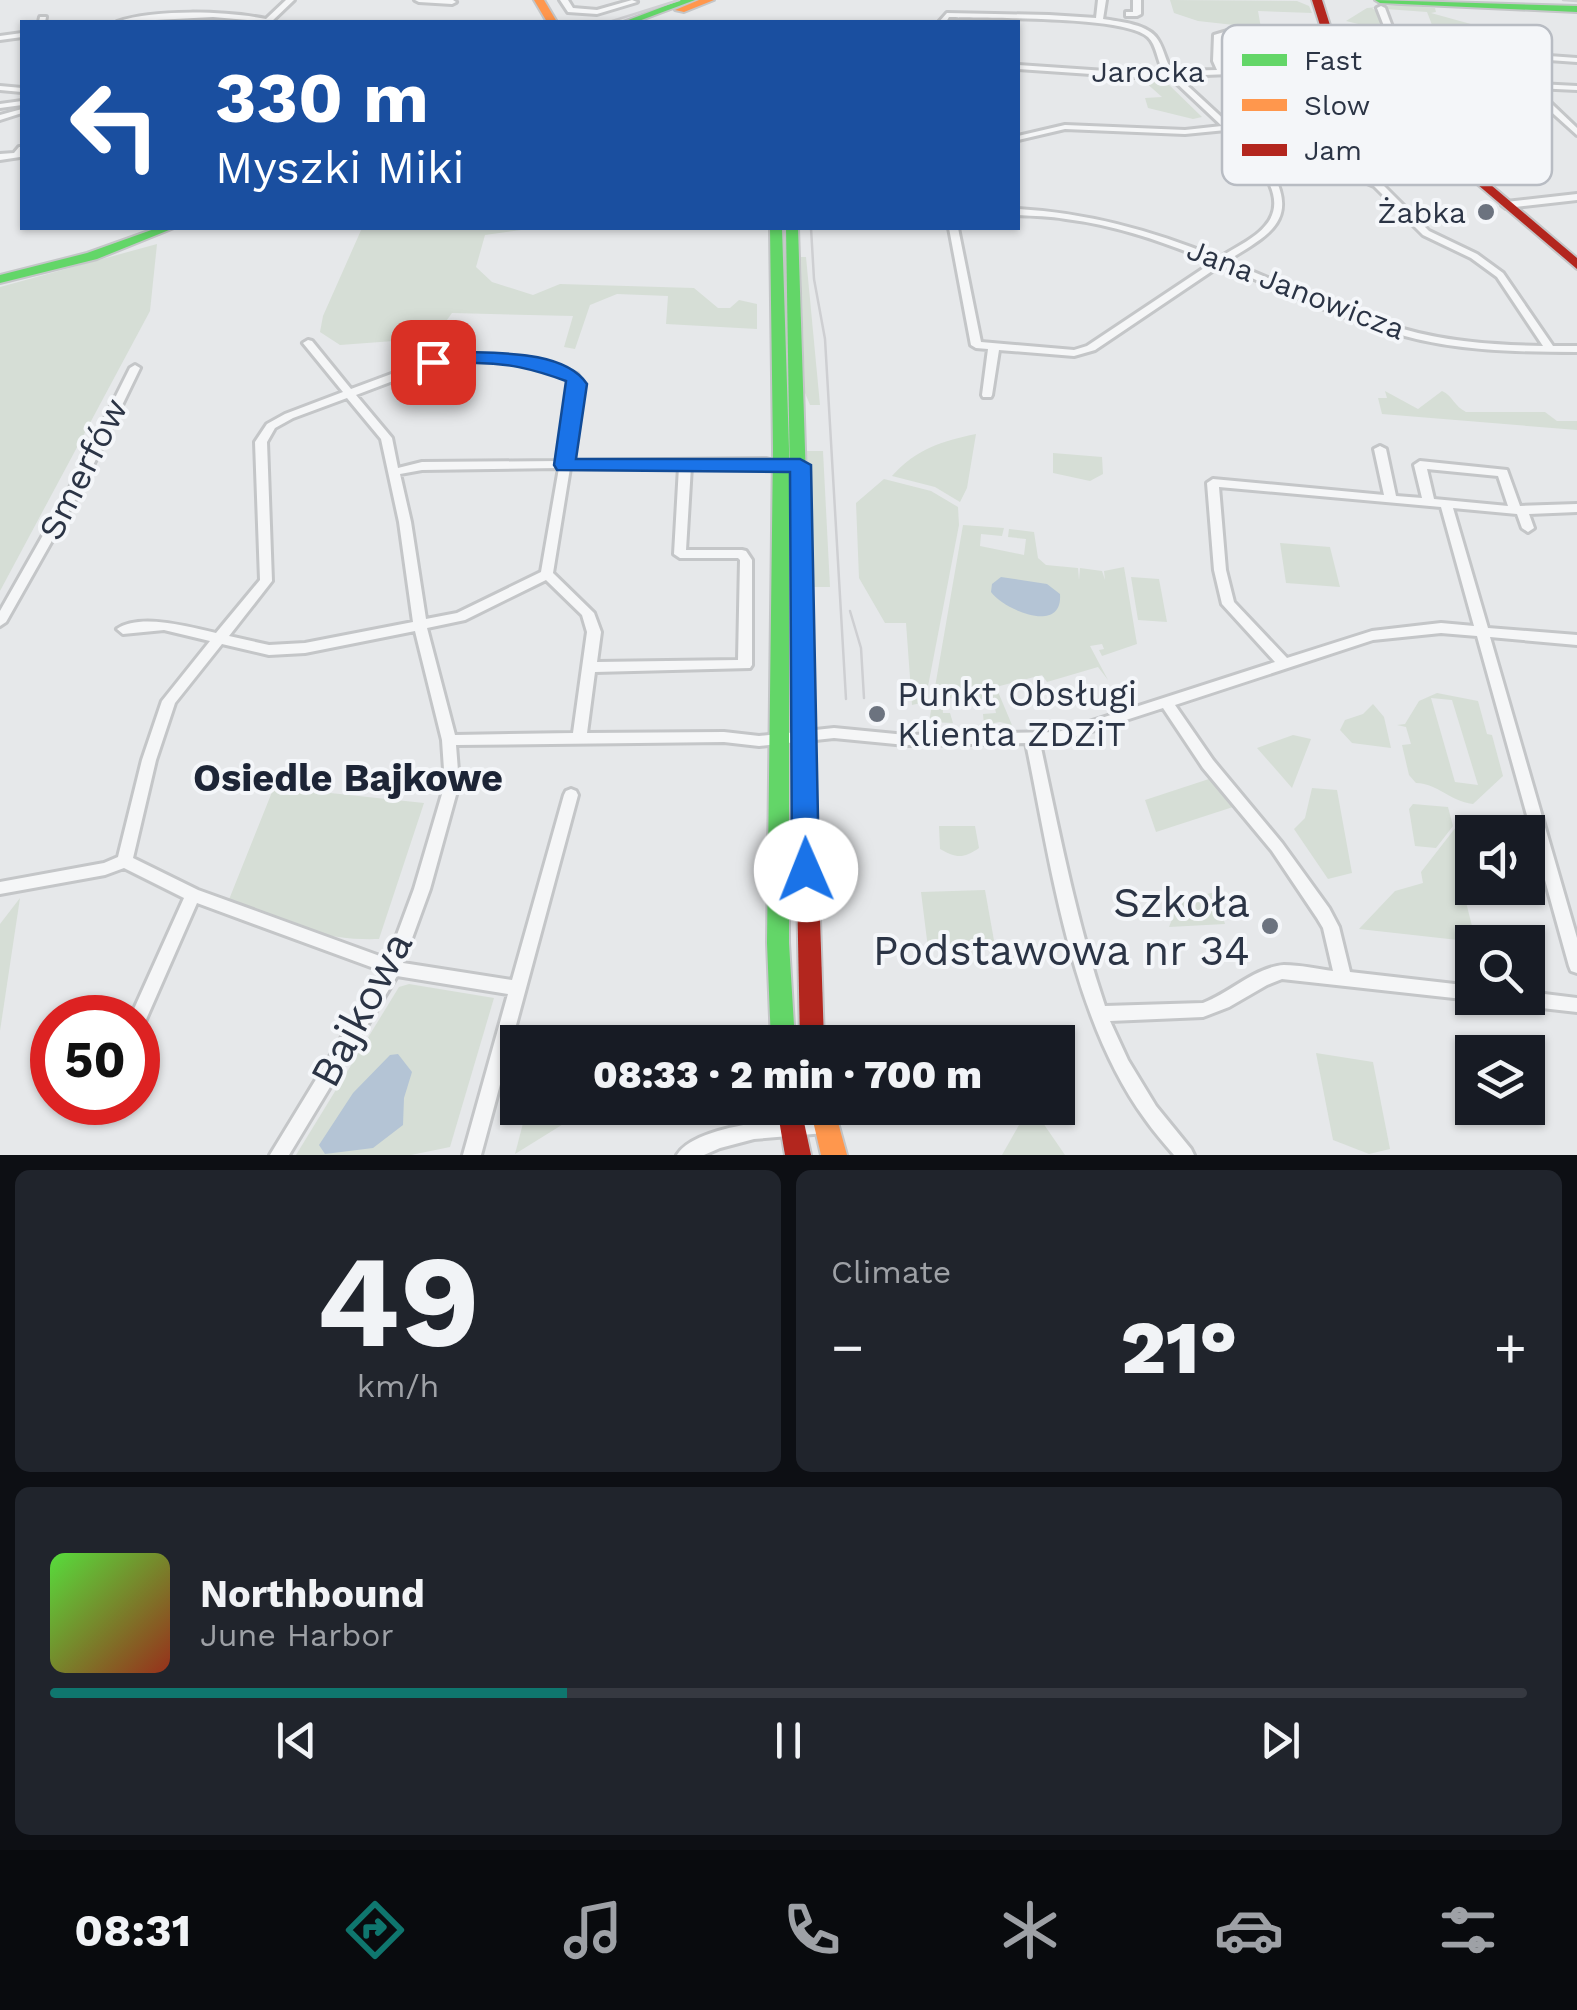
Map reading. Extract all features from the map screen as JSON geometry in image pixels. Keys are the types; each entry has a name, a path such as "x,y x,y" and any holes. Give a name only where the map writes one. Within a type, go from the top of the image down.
{"main road":[{"path":"634,20 690,0"},
{"path":"653,20 709,0"},
{"path":"1317,0 1325,25"},
{"path":"1328,0 1336,25"},
{"path":"1380,4 1500,2 1576,8"},
{"path":"1483,185 1577,264"},
{"path":"0,276 154,230"},
{"path":"776,230 781,466 778,942 782,1025"},
{"path":"792,230 810,1025"},
{"path":"792,1125 798,1155"},
{"path":"826,1125 834,1155"}],"street":[{"path":"270,20 290,0"},
{"path":"418,0 452,2"},
{"path":"564,0 571,10 588,13 633,2"},
{"path":"993,0 993,18"},
{"path":"1099,21 1102,0"},
{"path":"1129,14 1137,14 1137,0"},
{"path":"139,20 180,15 255,20"},
{"path":"945,19 1099,21 1153,36 1162,62 1222,124"},
{"path":"1222,34 1218,35 1217,61 1222,71"},
{"path":"1552,58 1577,60"},
{"name":"Jarocka","path":"1020,67 1172,74 1222,71"},
{"name":"Jarocka","path":"1552,87 1577,88"},
{"path":"1552,110 1577,132"},
{"path":"1020,138 1065,127 1172,132 1222,129"},
{"path":"953,230 976,345 1082,352 1223,262 1271,226 1279,198 1274,185"},
{"path":"1378,185 1426,233 1474,256 1500,275 1550,349"},
{"path":"1506,205 1577,197"},
{"name":"Jana Janowicza","path":"1020,212 1105,220 1144,230 1405,333 1471,346 1577,349"},
{"name":"Bajkowa","path":"279,1155 393,968 449,804 452,784 450,740 420,625 386,438 308,343"},
{"path":"987,395 994,346"},
{"path":"125,861 164,713 182,683 266,581 261,442 265,434 289,416 452,358 522,359 573,376 578,384 547,574"},
{"name":"Smerfów","path":"0,622 72,497 135,368"},
{"path":"1380,449 1390,498"},
{"path":"394,472 422,466 800,465"},
{"path":"1429,502 1420,465 1503,473 1528,528"},
{"path":"590,666 745,665 746,560 742,554 680,554 685,466"},
{"path":"1284,663 1228,604 1220,570 1213,482 1518,510 1577,508"},
{"path":"1446,504 1577,966"},
{"path":"123,629 164,626 268,650 305,648 473,612 547,574"},
{"path":"547,574 588,613 594,632 580,737"},
{"path":"450,740 724,737 759,741 804,736 834,742 855,738 1058,738 1284,663 1405,630 1480,630 1577,640"},
{"path":"1167,704 1208,764 1319,907 1331,927 1343,978"},
{"path":"1032,740 1099,1014 1128,1080 1163,1132 1185,1155"},
{"path":"472,1155 571,794"},
{"path":"0,888 106,869 125,861"},
{"path":"125,861 193,896 393,968 518,988"},
{"path":"149,995 193,896"},
{"path":"1099,1014 1203,1010 1218,1006 1260,978 1282,972 1455,990"},
{"path":"1545,1001 1577,1005"},
{"path":"686,1155 765,1125"}],"shaded area":[{"path":"1170,0 1297,1 1309,6 1312,13 1258,11 1260,25 1234,25 1198,21 1174,13"},
{"path":"1399,5 1435,8 1436,12 1431,13 1474,25 1432,25 1427,12 1372,8 1381,15 1384,25 1346,21 1367,8"},
{"path":"1164,80 1202,117 1193,119 1148,108 1145,98 1162,97 1144,81"},
{"path":"361,230 521,230 485,235 476,267 492,282 533,295 560,284 694,288 718,308 730,308 739,300 757,304 757,329 666,324 668,296 617,294 590,305 575,349 564,347 573,316 452,313 434,338 340,345 320,332 323,316"},
{"path":"157,244 150,311 0,591 0,287"},
{"path":"801,257 806,257 820,405 810,405 805,393"},
{"path":"1385,391 1418,409 1442,391 1466,412 1545,412 1557,421 1577,421 1577,430 1382,414 1378,398 1387,398"},
{"path":"976,434 967,488 960,502 935,487 892,476 910,459 930,448"},
{"path":"806,451 823,451 830,587 809,587"},
{"path":"1053,453 1102,457 1103,474 1090,481 1053,473"},
{"path":"884,479 931,491 958,507 959,525 925,702 912,705 906,623 885,623 859,578 856,503"},
{"path":"963,525 1004,528 1002,536 981,534 980,546 1024,555 1026,539 1008,537 1009,529 1034,532 1038,558 1046,565 1078,568 1079,580 1080,568 1102,571 1105,580 1104,571 1124,567 1137,644 1102,656 1102,644 1090,646 1108,680 1098,667 1047,682 1042,675 996,687 1012,725 984,725 983,714 996,713 993,699 942,698 943,713 950,713 953,723 929,722"},
{"path":"1280,543 1330,547 1340,587 1286,583"},
{"path":"1131,577 1159,579 1167,622 1138,620"},
{"path":"1437,693 1478,701 1503,776 1473,804 1416,783 1409,775 1402,745 1411,744 1406,727 1397,725 1405,724 1419,701","holes":["1431,698 1452,700 1478,785 1455,782"]},
{"path":"1373,704 1384,717 1391,748 1352,743 1340,730 1345,720 1363,714"},
{"path":"1293,735 1311,739 1292,788 1257,748"},
{"path":"1212,778 1233,807 1156,832 1145,800"},
{"path":"274,787 424,803 379,939 320,934 228,902"},
{"path":"1312,788 1337,790 1352,873 1328,879 1294,829 1305,818"},
{"path":"1413,804 1448,807 1453,826 1436,848 1415,846 1409,809"},
{"path":"939,826 975,826 979,848 959,856 940,849"},
{"path":"1455,828 1455,905 1467,905 1472,925 1455,925 1455,940 1359,929 1395,891 1423,883 1421,872"},
{"path":"985,890 995,946 928,948 921,892"},
{"path":"1215,892 1225,924 1169,927 1179,901"},
{"path":"20,898 0,1031 0,924"},
{"path":"409,984 494,998 450,1147 411,1155 296,1155 399,987"},
{"path":"1316,1053 1373,1062 1390,1149 1369,1154 1333,1140"},
{"path":"523,1125 562,1125 515,1154"},
{"path":"1019,1125 1044,1125 1065,1155 1002,1155"}],"water":[{"path":"1001,577 1047,584 1060,594 1058,606 1052,614 1043,616 1008,606 991,592 992,584"},
{"path":"398,1054 412,1072 404,1098 403,1125 373,1148 325,1154 319,1145 353,1093 390,1055"}],"tram line":[{"path":"615,20 679,0"},
{"path":"1563,0 1577,1"},
{"path":"811,230 814,279 825,339 846,699"},
{"path":"850,611 861,648 864,698"}],"traffic: fast":[{"path":"634,20 690,0"},
{"path":"1380,0 1577,9"},
{"path":"0,279 92,256 163,230"},
{"path":"776,230 781,449 778,943 782,1025"},
{"path":"792,230 804,734"}],"traffic: slow":[{"path":"539,0 551,20"},
{"path":"680,10 709,0"},
{"path":"826,1125 834,1155"}],"traffic: jam":[{"path":"1317,0 1325,25"},
{"path":"1484,185 1577,265"},
{"path":"804,734 812,1025"},
{"path":"792,1125 798,1155"}],"place":[{"name":"Żabka","path":"1486,212"},
{"name":"Punkt Obsługi Klienta ZDZiT","path":"877,714"},
{"name":"Szkoła Podstawowa nr 34","path":"1270,926"}],"district":[{"name":"Osiedle Bajkowe","path":"348,778"}],"route":[{"path":"433,362 468,357 522,359 573,376 578,384 564,465 800,465 806,870"}]}
